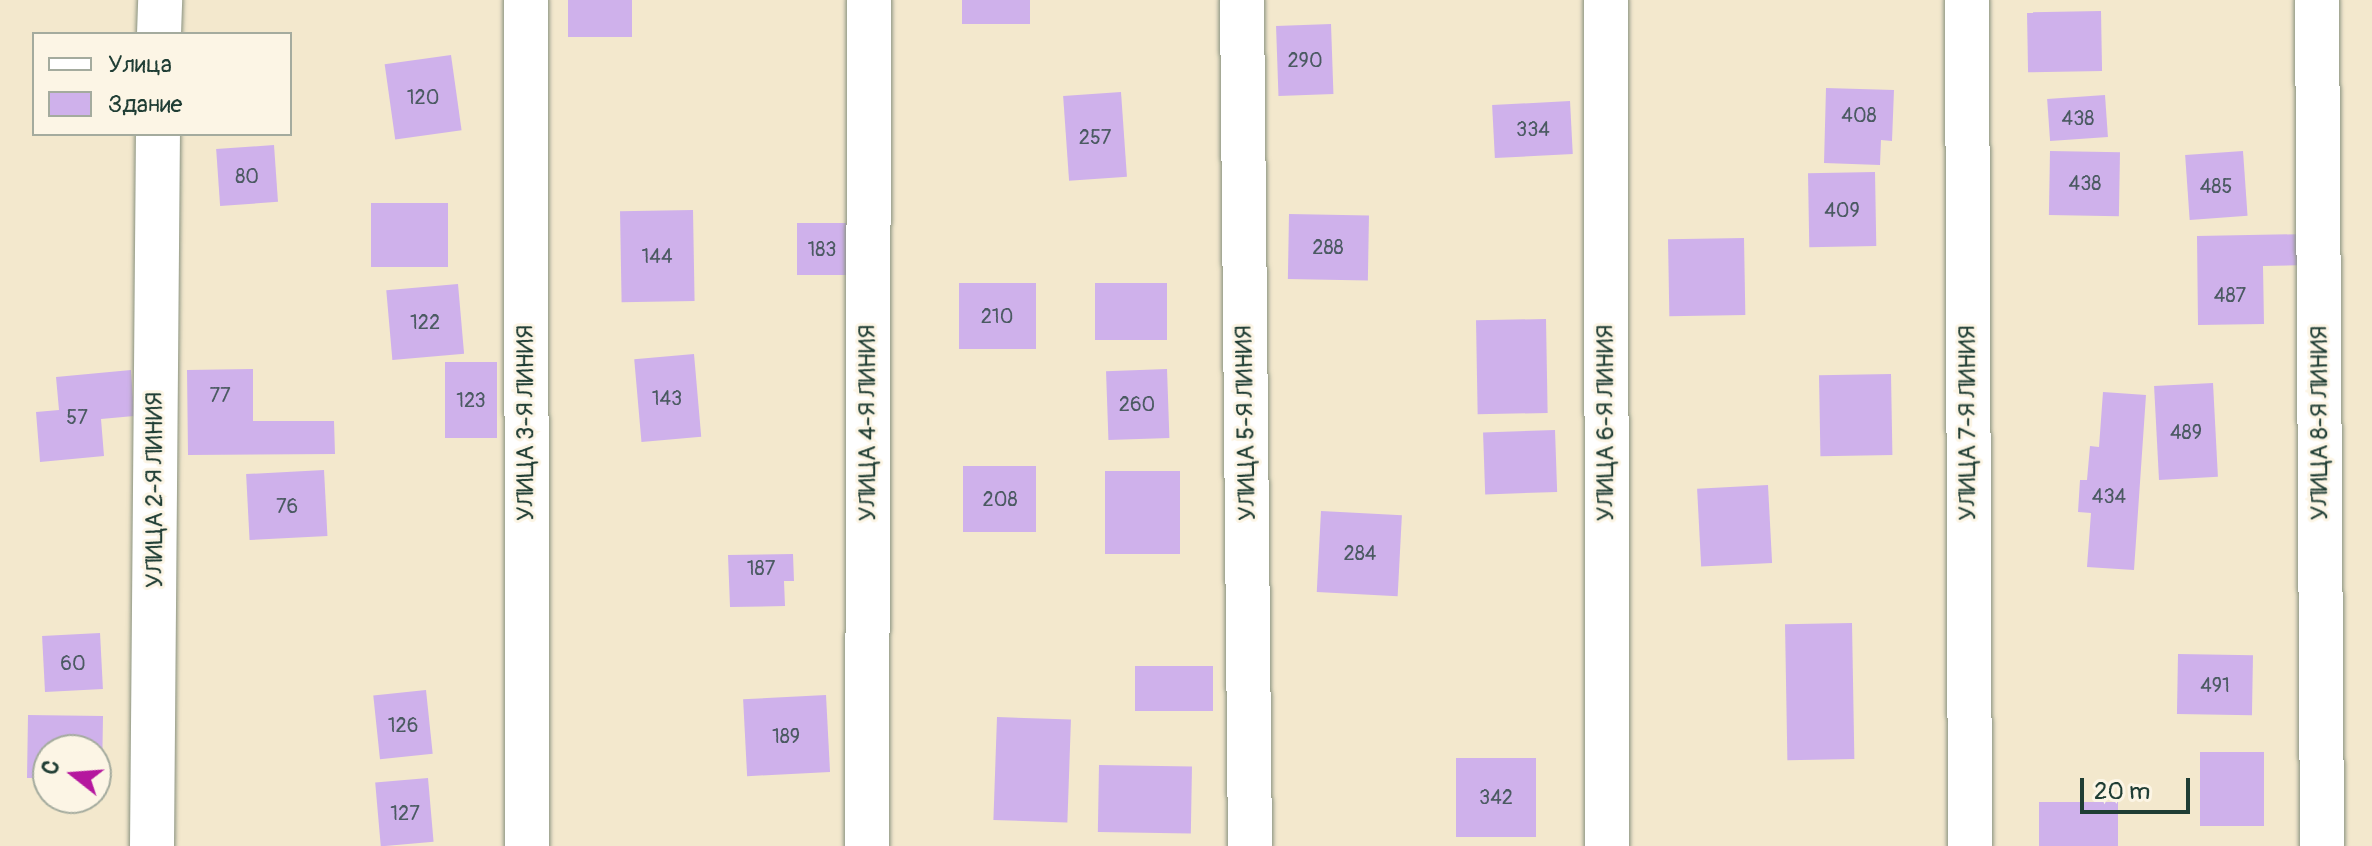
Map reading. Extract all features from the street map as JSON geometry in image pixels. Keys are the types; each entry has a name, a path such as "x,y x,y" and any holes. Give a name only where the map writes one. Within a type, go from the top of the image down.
{"street":[{"path":"159,32 160,0"},
{"name":"УЛИЦА 3-Я ЛИНИЯ","path":"526,0 527,846"},
{"name":"УЛИЦА 4-Я ЛИНИЯ","path":"867,846 869,0"},
{"name":"УЛИЦА 5-Я ЛИНИЯ","path":"1242,0 1250,846"},
{"name":"УЛИЦА 6-Я ЛИНИЯ","path":"1606,0 1607,846"},
{"name":"УЛИЦА 7-Я ЛИНИЯ","path":"1967,0 1970,846"},
{"name":"УЛИЦА 8-Я ЛИНИЯ","path":"2317,0 2322,846"},
{"name":"УЛИЦА 2-Я ЛИНИЯ","path":"152,846 158,136"}],"building":[{"path":"568,0 632,0 632,37 568,37"},
{"path":"962,0 1030,0 1030,24 962,24"},
{"path":"2101,11 2102,71 2028,72 2027,12"},
{"path":"1331,24 1333,94 1278,96 1276,26"},
{"path":"451,55 462,130 395,140 385,64"},
{"path":"1826,88 1894,90 1892,141 1881,140 1880,165 1824,163"},
{"path":"1121,92 1127,177 1069,181 1063,96"},
{"path":"2105,95 2108,137 2050,141 2047,99"},
{"path":"1570,101 1573,154 1495,158 1492,105"},
{"path":"274,145 278,202 220,206 216,149"},
{"path":"2050,151 2120,152 2119,216 2049,215"},
{"path":"2243,151 2248,216 2190,220 2185,155"},
{"path":"1875,172 1876,246 1809,247 1808,173"},
{"path":"371,203 448,203 448,267 371,267"},
{"path":"693,210 695,301 622,302 620,211"},
{"path":"1289,214 1369,215 1368,280 1288,279"},
{"path":"797,223 846,223 846,275 797,275"},
{"path":"2308,234 2309,265 2263,266 2264,324 2198,325 2197,236"},
{"path":"1744,238 1745,315 1669,316 1668,239"},
{"path":"959,283 1036,283 1036,349 959,349"},
{"path":"1095,283 1167,283 1167,340 1095,340"},
{"path":"458,284 464,354 392,360 386,290"},
{"path":"1546,319 1548,413 1478,414 1476,320"},
{"path":"694,354 701,437 641,442 634,359"},
{"path":"445,362 497,362 497,438 445,438"},
{"path":"253,369 253,421 334,421 335,454 188,455 187,370"},
{"path":"1167,369 1169,438 1108,440 1106,371"},
{"path":"131,370 134,416 101,419 104,456 40,462 36,412 59,410 56,377"},
{"path":"1891,374 1892,455 1820,456 1819,375"},
{"path":"2213,383 2218,477 2159,480 2154,386"},
{"path":"2103,392 2146,395 2134,570 2087,567 2091,513 2078,512 2080,480 2087,480 2090,446 2099,447"},
{"path":"1555,430 1557,492 1485,494 1483,433"},
{"path":"963,466 1036,466 1036,532 963,532"},
{"path":"324,470 327,536 250,540 246,474"},
{"path":"1105,471 1180,471 1180,554 1105,554"},
{"path":"1768,485 1772,563 1701,567 1697,489"},
{"path":"1321,511 1402,515 1398,596 1317,592"},
{"path":"793,554 794,581 784,581 785,606 730,607 728,555"},
{"path":"1852,623 1854,759 1787,760 1785,624"},
{"path":"100,633 103,689 45,692 42,636"},
{"path":"2178,654 2253,655 2252,715 2177,714"},
{"path":"1135,666 1213,666 1213,711 1135,711"},
{"path":"426,690 433,754 380,759 373,696"},
{"path":"826,695 830,772 747,776 743,699"},
{"path":"28,715 103,716 103,734 32,734 32,778 27,778"},
{"path":"997,717 1071,720 1067,823 993,820"},
{"path":"2200,752 2264,752 2264,826 2200,826"},
{"path":"1456,758 1536,758 1536,837 1456,837"},
{"path":"1099,765 1192,767 1191,834 1098,832"},
{"path":"428,778 434,842 381,846 375,783"},
{"path":"2039,802 2118,802 2118,846 2039,846"}]}
